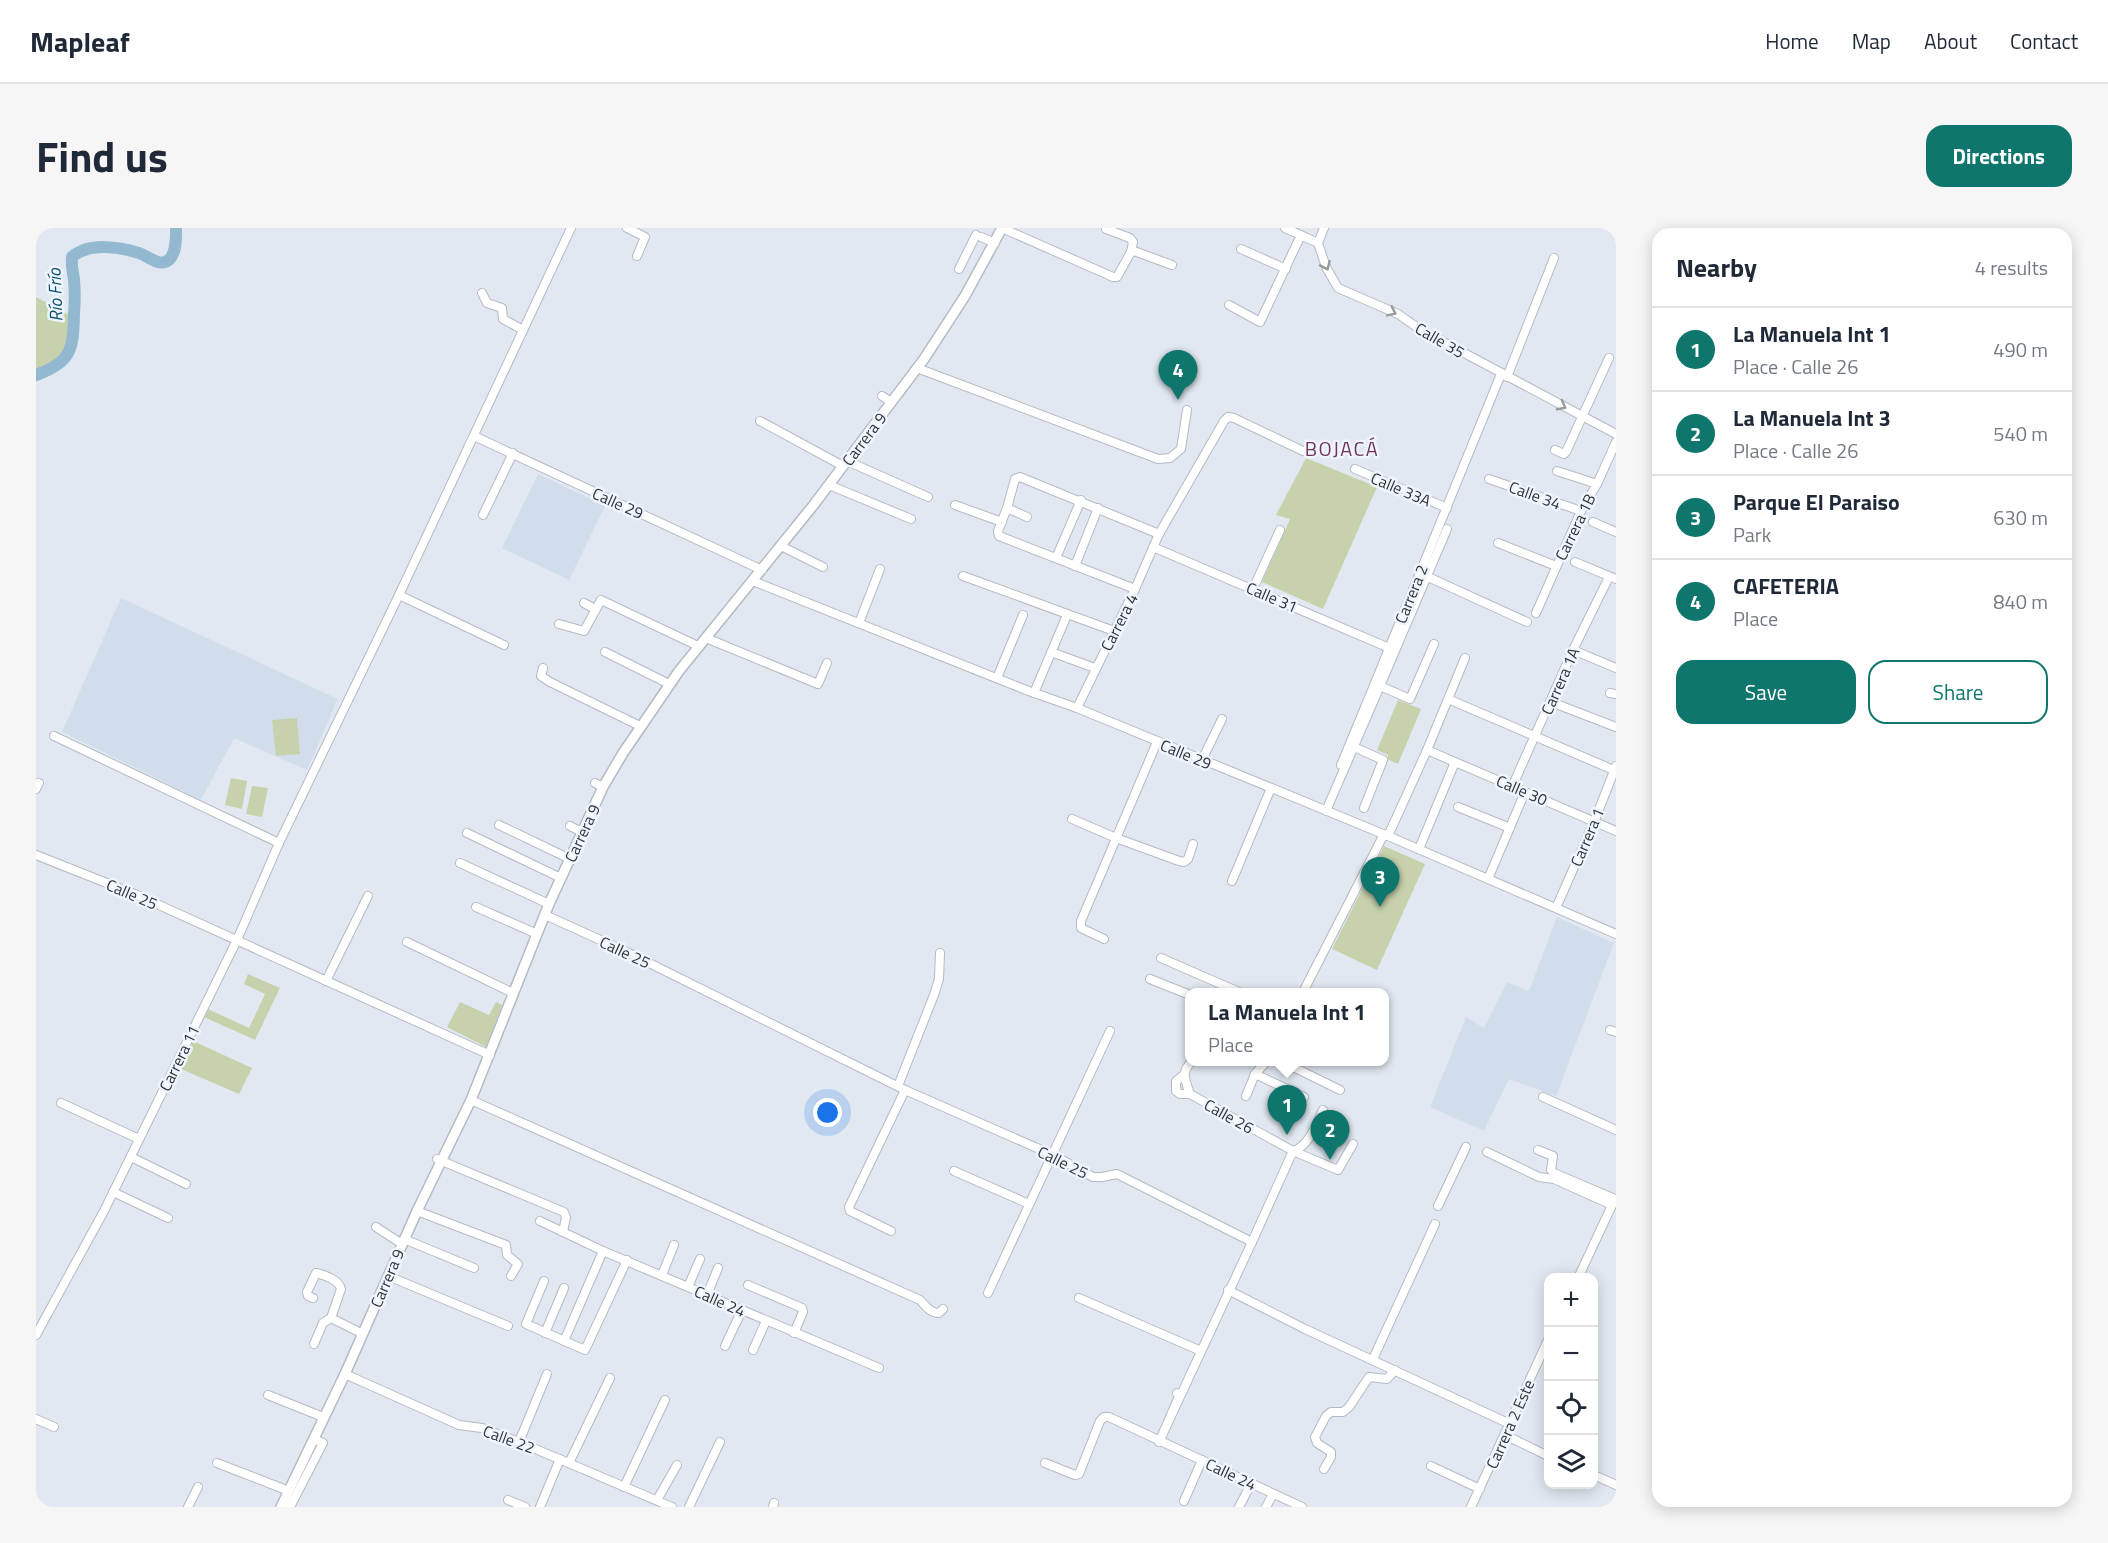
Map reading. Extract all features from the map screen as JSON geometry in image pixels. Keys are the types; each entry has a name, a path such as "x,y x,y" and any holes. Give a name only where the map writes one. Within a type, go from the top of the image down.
{"main road":[{"name":"Carrera 9","path":"281,1507 345,1374 439,1160 471,1100 549,904 582,832 599,785 669,684 829,485 916,368 959,305 1002,228"}],"street":[{"name":"Carrera 11","path":"36,1335 113,1192 237,940 279,843 399,596 571,228"},
{"path":"627,228 645,237 637,256"},
{"path":"1002,228 1113,277 1120,274 1131,252 1133,242 1130,238 1106,229"},
{"path":"1285,228 1318,243 1324,228"},
{"path":"1229,306 1260,322 1301,235"},
{"path":"960,269 979,236 995,243"},
{"name":"Calle 35","path":"1318,243 1326,267 1338,288 1398,314 1420,330 1616,434"},
{"path":"1241,249 1286,269"},
{"path":"1131,252 1134,251 1172,265"},
{"name":"Carrera 2","path":"1377,685 1393,650 1447,508 1554,258"},
{"path":"482,293 487,303 502,308 503,319 523,330"},
{"path":"1555,450 1565,453 1609,358"},
{"path":"916,368 1158,459 1170,458 1181,449 1187,410"},
{"path":"882,396 891,402"},
{"name":"Carrera 4","path":"1077,708 1159,534 1224,421 1228,417 1234,418 1303,451"},
{"path":"760,421 845,464 928,497"},
{"name":"Calle 29","path":"474,436 762,570"},
{"name":"Carrera 1B","path":"1536,613 1581,512 1616,442"},
{"path":"483,515 513,453"},
{"name":"Calle 33A","path":"1355,469 1447,508"},
{"path":"1557,471 1597,484"},
{"path":"1135,589 998,535 1015,479 1020,477 1081,500 1159,534"},
{"name":"Calle 34","path":"1489,479 1581,512"},
{"path":"829,485 911,519"},
{"path":"1056,558 1081,500"},
{"path":"955,506 1002,522"},
{"path":"1007,508 1027,517"},
{"path":"1075,566 1098,508"},
{"path":"1593,522 1616,532"},
{"path":"1412,600 1426,576 1447,529"},
{"path":"1254,589 1280,530"},
{"path":"1498,543 1556,566"},
{"path":"781,546 823,567"},
{"name":"Calle 31","path":"1153,547 1393,650"},
{"path":"1575,562 1612,578"},
{"path":"859,623 880,569"},
{"path":"963,576 1114,631"},
{"path":"1426,576 1527,622"},
{"name":"Carrera 1A","path":"1512,787 1573,650 1612,578"},
{"name":"Calle 29","path":"753,581 1077,708 1386,835 1616,934"},
{"path":"399,596 504,645"},
{"path":"559,624 584,631 601,600 698,646"},
{"path":"584,603 595,609"},
{"path":"997,678 1023,615"},
{"path":"1034,693 1067,615"},
{"path":"706,638 818,684 827,663"},
{"path":"1377,685 1410,699 1434,644"},
{"path":"1573,650 1616,668"},
{"path":"605,652 669,684"},
{"path":"1051,652 1095,668"},
{"path":"1306,988 1386,835 1427,750 1465,658"},
{"path":"543,668 541,676 550,682 640,726"},
{"path":"1324,810 1363,711 1377,685"},
{"path":"1324,810 1354,747 1377,685"},
{"path":"1448,699 1616,769"},
{"path":"1551,702 1616,727"},
{"path":"1202,760 1222,719"},
{"path":"54,736 279,843"},
{"path":"1104,939 1081,928 1081,921 1157,742"},
{"path":"1354,747 1383,760 1364,808"},
{"name":"Calle 30","path":"1427,750 1616,831"},
{"path":"1419,849 1455,762"},
{"name":"Carrera 1","path":"1556,908 1616,769"},
{"path":"1232,881 1271,788"},
{"path":"1488,879 1525,792"},
{"path":"1458,807 1510,828"},
{"path":"1072,819 1116,838 1184,862 1188,859 1193,844"},
{"path":"499,825 570,859"},
{"path":"570,826 582,832"},
{"path":"467,833 561,878"},
{"name":"Calle 25","path":"36,855 137,895 490,1055"},
{"path":"460,863 549,904"},
{"path":"326,981 369,896"},
{"path":"476,907 537,934"},
{"name":"Calle 25","path":"545,915 627,952 901,1088 1053,1155 1093,1177 1118,1174 1252,1242"},
{"path":"407,942 513,993"},
{"path":"891,1231 850,1211 849,1208 901,1088 939,979 940,953"},
{"path":"1161,958 1225,988"},
{"path":"1150,979 1185,993"},
{"path":"988,1293 1110,1031"},
{"name":"Calle 26","path":"1187,1066 1184,1075 1176,1081 1176,1091 1186,1095 1190,1094 1293,1151 1338,1170 1353,1144"},
{"path":"1246,1096 1256,1074 1263,1066"},
{"path":"1290,1066 1340,1090"},
{"path":"1256,1074 1304,1097"},
{"path":"1543,1097 1616,1130"},
{"path":"471,1100 920,1300 936,1313 943,1309"},
{"path":"61,1103 139,1139"},
{"path":"1159,1442 1293,1151 1311,1137 1323,1110"},
{"path":"1438,1206 1466,1148"},
{"path":"1538,1150 1554,1157 1551,1171 1614,1200"},
{"path":"1487,1152 1539,1177 1554,1179 1614,1200"},
{"path":"131,1156 186,1184"},
{"path":"439,1160 564,1212 566,1217 563,1232"},
{"path":"954,1171 1029,1204"},
{"path":"113,1192 168,1218"},
{"path":"1577,1273 1614,1200"},
{"path":"417,1211 506,1245 506,1254 518,1264 511,1276"},
{"name":"Calle 24","path":"540,1221 603,1251 879,1368"},
{"path":"1373,1359 1435,1224"},
{"path":"376,1227 403,1242 474,1268"},
{"path":"662,1275 674,1245"},
{"path":"564,1341 603,1251"},
{"path":"688,1287 700,1259"},
{"path":"544,1281 526,1323 582,1350 587,1348 627,1260"},
{"path":"707,1295 718,1268"},
{"path":"313,1298 308,1296 307,1292 316,1273 338,1282 341,1289 331,1318 323,1323 314,1344"},
{"path":"388,1276 508,1326"},
{"path":"748,1285 802,1308 804,1312 794,1333"},
{"path":"545,1333 564,1288"},
{"path":"1228,1290 1305,1329 1510,1424"},
{"path":"1079,1298 1201,1351"},
{"path":"725,1346 742,1310"},
{"path":"331,1318 363,1334"},
{"path":"753,1350 766,1321"},
{"name":"Carrera 2 Este","path":"1471,1507 1544,1349"},
{"path":"1324,1469 1331,1452 1317,1443 1315,1437 1326,1416 1331,1412 1343,1412 1349,1407 1369,1377 1387,1379 1395,1370"},
{"name":"Calle 22","path":"345,1374 459,1425 482,1428 519,1442 672,1507"},
{"path":"519,1442 547,1374"},
{"path":"569,1463 610,1378"},
{"path":"1159,1442 1180,1394 1177,1393"},
{"path":"268,1395 323,1417"},
{"path":"624,1487 665,1400"},
{"name":"Calle 24","path":"1045,1463 1076,1475 1079,1474 1100,1421 1104,1417 1298,1506"},
{"path":"36,1419 54,1427"},
{"path":"1505,1435 1544,1454"},
{"path":"291,1507 323,1443 314,1439"},
{"path":"689,1507 720,1442"},
{"path":"540,1507 561,1459"},
{"path":"1184,1501 1202,1460"},
{"path":"217,1463 289,1491"},
{"path":"657,1500 677,1465"},
{"path":"1431,1466 1480,1489"},
{"path":"1598,1477 1616,1485"},
{"path":"1239,1507 1251,1484"},
{"path":"188,1507 198,1487"},
{"path":"1266,1507 1273,1494"},
{"path":"508,1500 525,1507"}],"shaded area":[{"path":"538,474 605,506 569,580 502,548"},
{"path":"121,598 338,699 307,770 234,738 201,800 62,732"},
{"path":"1557,917 1614,943 1556,1096 1509,1079 1484,1131 1430,1107 1466,1017 1484,1028 1507,982 1529,991"}],"green space":[{"path":"36,297 74,317 74,328 68,354 56,366 36,375"},
{"path":"1306,458 1377,487 1323,609 1262,582 1290,519 1276,515"},
{"path":"1398,700 1421,709 1398,764 1387,759 1388,755 1377,750"},
{"path":"297,718 300,754 276,756 272,720"},
{"path":"231,778 247,781 242,809 225,805"},
{"path":"252,786 268,788 262,817 246,814"},
{"path":"1384,846 1425,864 1377,970 1332,949"},
{"path":"248,974 280,988 255,1040 204,1017 208,1009 249,1028 265,994 244,984"},
{"path":"460,1002 489,1015 496,1002 502,1005 486,1047 447,1027"},
{"path":"193,1041 252,1068 239,1094 181,1069"}],"waterway":[{"name":"Río Frío","path":"36,375 57,365 64,359 71,345 75,296 72,257 87,249 105,247 139,253 162,263 169,260 174,252 176,228"}],"place":[{"name":"CAFETERIA","path":"1178,400"},
{"name":"Parque El Paraiso","path":"1380,907"},
{"name":"La Manuela Int 1","path":"1287,1135"},
{"name":"La Manuela Int 3","path":"1330,1160"}],"district":[{"name":"BOJACÁ","path":"1342,448"}]}
